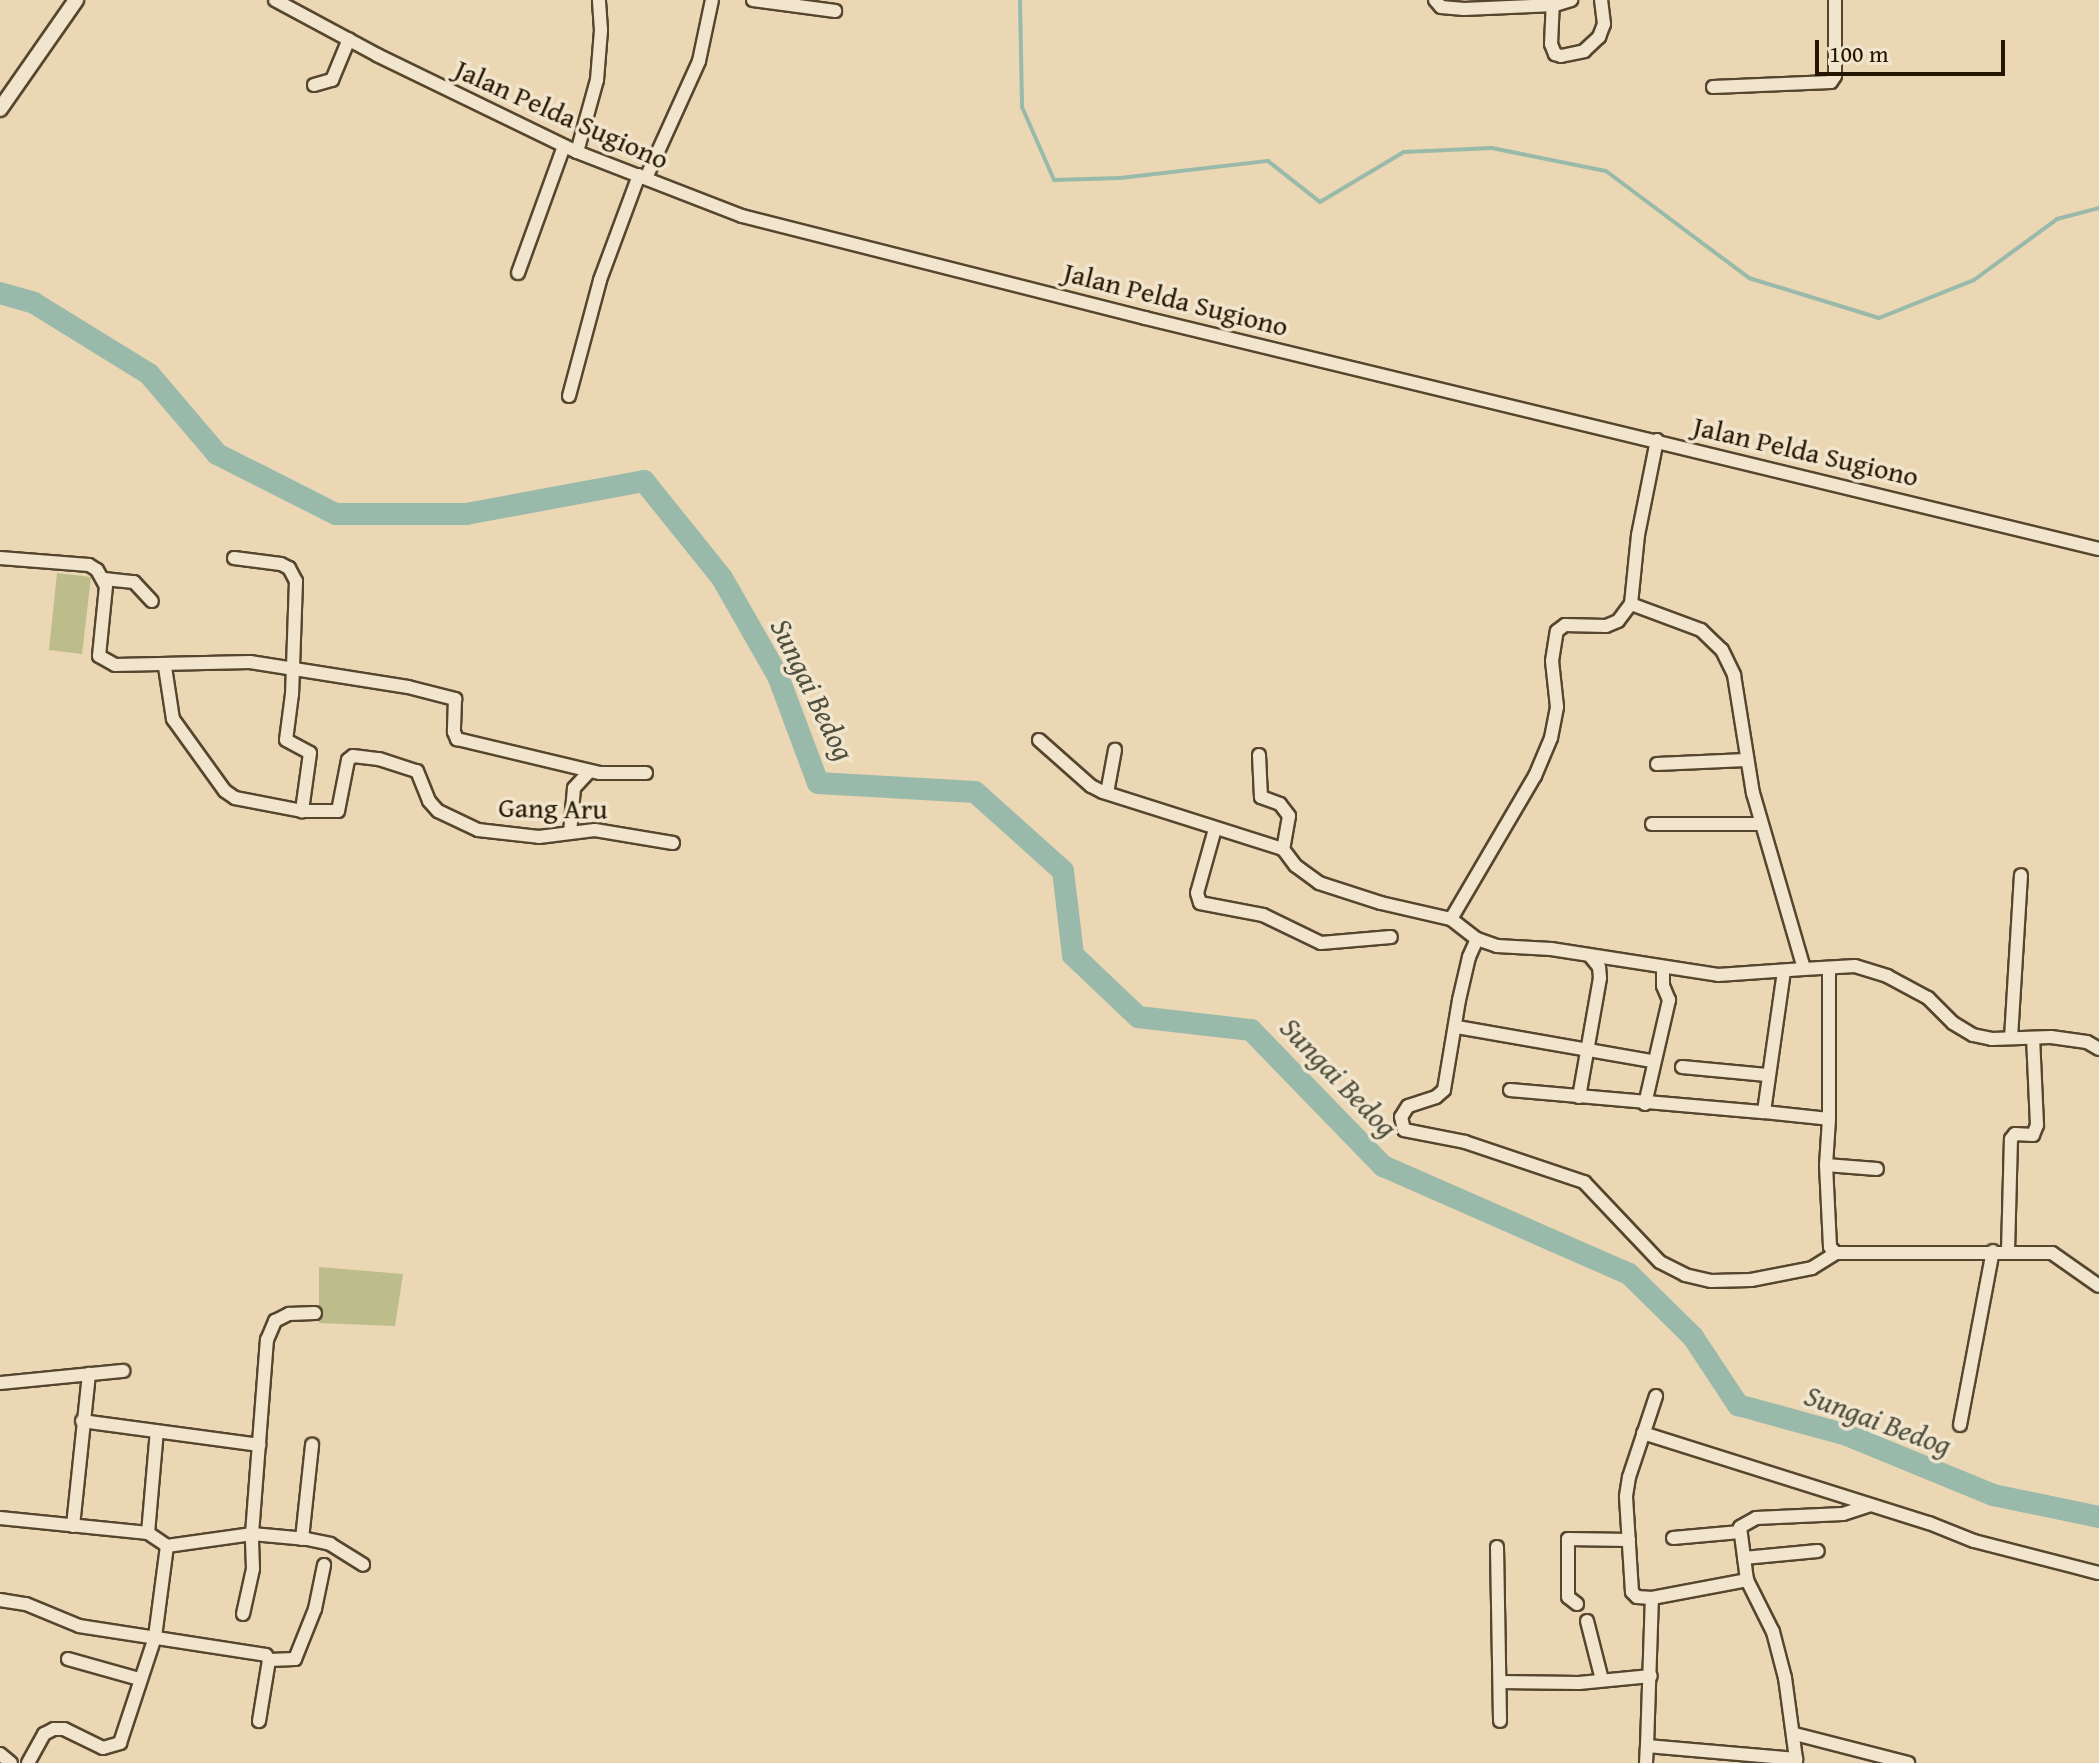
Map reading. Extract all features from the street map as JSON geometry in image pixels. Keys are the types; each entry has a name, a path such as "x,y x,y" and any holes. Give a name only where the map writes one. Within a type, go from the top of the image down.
{"street":[{"path":"0,109 76,0"},
{"name":"Jalan Pelda Sugiono","path":"275,0 564,146 742,216 1145,318 2099,549"},
{"path":"577,152 597,80 601,30 599,0"},
{"path":"569,396 600,280 642,177 699,61 712,0"},
{"path":"753,0 835,11"},
{"path":"1435,0 1441,7 1464,9 1571,0"},
{"path":"1554,2 1551,44 1555,54 1561,56 1584,51 1599,37 1604,24 1601,0"},
{"path":"1713,87 1831,82 1835,76 1835,0"},
{"path":"314,85 332,80 349,39"},
{"path":"518,273 564,146"},
{"path":"1451,919 1535,776 1551,738 1557,707 1552,661 1557,631 1565,625 1606,626 1618,621 1631,604 1638,535 1657,440"},
{"path":"0,558 89,565 104,579 134,582 152,601"},
{"path":"165,667 173,719 225,791 235,798 302,811 310,753 286,740 296,581 289,568 264,559 234,558"},
{"path":"104,579 100,658 115,665 165,667 250,662 293,666 455,699 454,732 457,739 590,771 646,773"},
{"path":"1631,604 1701,630 1722,650 1734,675 1746,760 1760,824 1804,969"},
{"path":"1039,740 1091,786 1283,849 1296,866 1319,883 1381,903 1451,919 1477,939 1497,946 1718,975 1855,966 1887,976 1928,998 1953,1023 1973,1035 2087,1042 2099,1049"},
{"path":"1107,793 1115,750"},
{"path":"1259,755 1261,797 1280,804 1289,816 1283,849"},
{"name":"Gang Aru","path":"302,811 338,811 348,760 353,756 379,759 417,771 429,801 438,811 478,830 539,837 595,830 673,843"},
{"path":"1657,764 1746,760"},
{"path":"570,833 574,788 590,771"},
{"path":"1652,824 1760,824"},
{"path":"1215,829 1197,893 1200,903 1263,915 1321,943 1391,937"},
{"path":"2011,1038 2021,875"},
{"path":"1477,939 1469,957 1444,1090 1403,1112 1401,1124 1410,1134 1465,1142 1584,1182 1660,1262 1685,1275 1711,1281 1751,1280 1812,1268 1836,1253 1993,1251 2052,1253 2099,1286"},
{"path":"1579,1097 1600,978 1599,967 1590,956"},
{"path":"1645,1104 1652,1061 1669,1000 1663,986 1663,967"},
{"path":"1829,968 1826,1165 1830,1247 1836,1253"},
{"path":"1764,1112 1784,971"},
{"path":"1457,1027 1652,1061"},
{"path":"2008,1252 2011,1139 2015,1134 2035,1135 2037,1125 2033,1038"},
{"path":"1682,1067 1767,1075"},
{"path":"1510,1090 1829,1119"},
{"path":"1826,1165 1877,1169"},
{"path":"1960,1425 1993,1251"},
{"path":"243,1614 253,1569 252,1534 267,1340 275,1321 289,1314 315,1313"},
{"path":"0,1383 123,1371"},
{"path":"73,1526 89,1374"},
{"path":"1656,1396 1629,1477 1632,1592 1637,1597 1652,1598 1747,1580"},
{"path":"82,1421 259,1445"},
{"path":"148,1533 157,1431"},
{"path":"1643,1433 1974,1541 2099,1573"},
{"path":"302,1539 312,1445"},
{"path":"1647,1746 1796,1761 1795,1734 1773,1632 1747,1580 1740,1532 1744,1523 1756,1518 1843,1514 1871,1505"},
{"path":"0,1518 148,1533 167,1546 252,1534 302,1539 330,1544 363,1565"},
{"path":"1673,1538 1740,1532"},
{"path":"1577,1604 1567,1595 1568,1539 1629,1540"},
{"path":"28,1763 44,1734 54,1729 64,1729 103,1748 120,1743 155,1637 167,1546"},
{"path":"1497,1547 1500,1721"},
{"path":"1744,1558 1818,1551"},
{"path":"269,1660 295,1659 315,1609 324,1565"},
{"path":"1646,1763 1652,1598"},
{"path":"0,1600 26,1604 70,1624 266,1655 269,1660 259,1721"},
{"path":"1587,1621 1602,1680"},
{"path":"68,1659 139,1679"},
{"path":"1500,1682 1651,1676"},
{"path":"1795,1734 1908,1763"},
{"path":"0,1754 11,1763"}],"green space":[{"path":"57,573 91,577 82,654 49,650"},
{"path":"319,1267 403,1274 395,1326 319,1323"}],"waterway":[{"path":"1020,0 1022,107 1054,180 1120,178 1268,161 1320,202 1404,152 1492,148 1606,171 1749,278 1879,318 1974,280 2057,219 2099,208"},
{"name":"Sungai Bedog","path":"0,293 34,303 149,374 217,454 336,514 466,514 644,481 722,578 778,676 818,783 975,792 1063,871 1073,955 1138,1017 1251,1030 1383,1166 1629,1274 1693,1337 1738,1405 1847,1435 1993,1495 2099,1517"}]}
